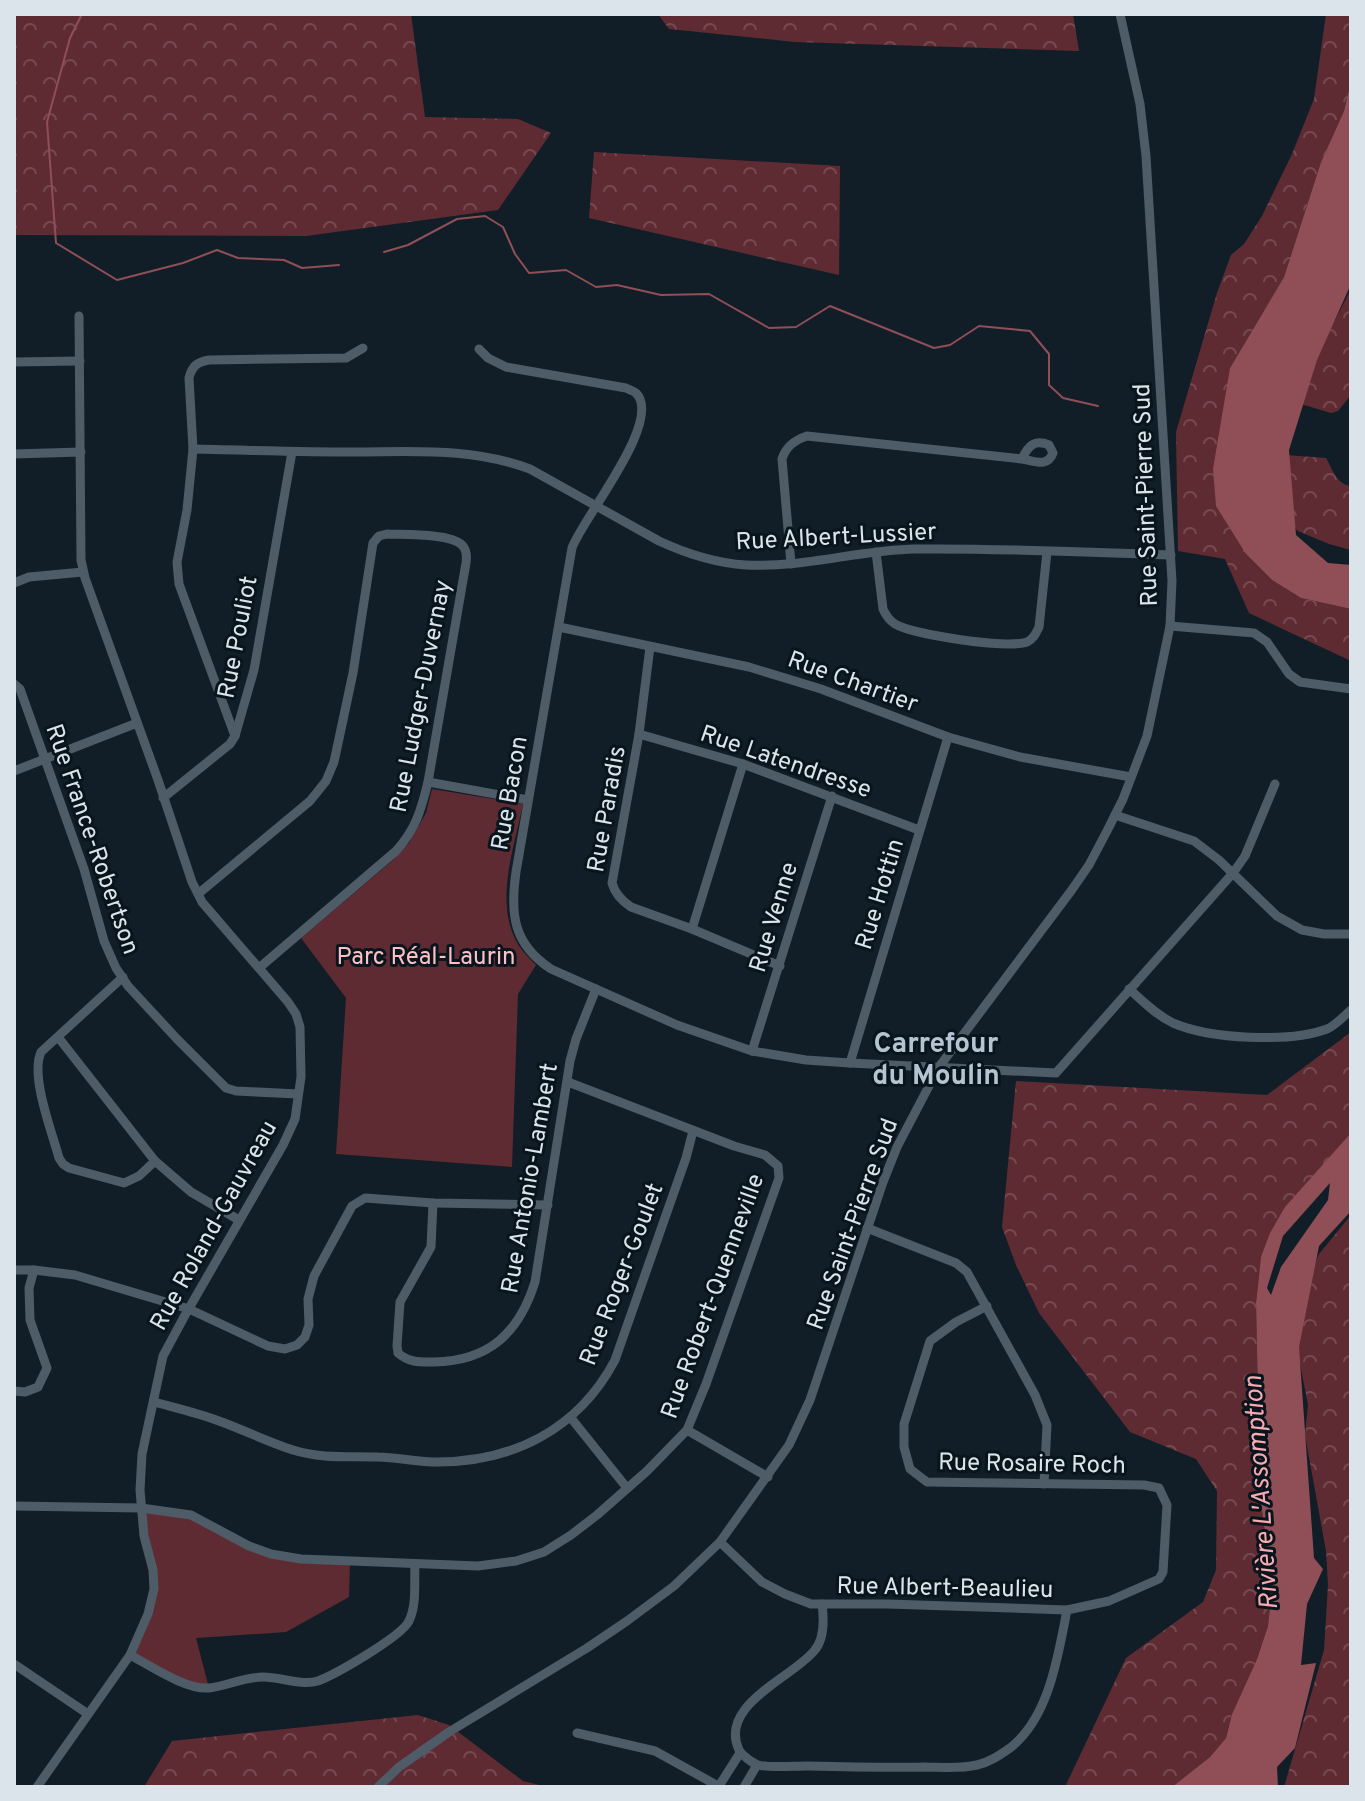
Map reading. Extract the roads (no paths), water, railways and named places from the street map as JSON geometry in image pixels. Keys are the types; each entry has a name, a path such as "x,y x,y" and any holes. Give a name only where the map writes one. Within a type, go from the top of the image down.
{"street":[{"name":"Rue Saint-Pierre Sud","path":"378,1787 399,1767 449,1732 627,1621 674,1586 720,1542 789,1445 810,1400 897,1147 939,1067 1089,865 1131,777 1147,736 1170,626 1172,581 1146,156 1140,104 1120,14"},
{"name":"Rue Roland-Gauvreau","path":"37,1787 130,1655 148,1614 154,1589 141,1508 142,1454 163,1356 283,1145 295,1119 301,1077 300,1027 296,1014 202,902 192,882 83,572 79,316"},
{"path":"235,736 179,584 177,570 193,449 189,378 200,361 346,358 363,348"},
{"name":"Rue Bacon","path":"479,349 488,358 506,367 626,388 636,392 642,402 639,428 626,457 572,548 514,882 514,919 527,948 539,961 677,1025 752,1051 806,1060 1056,1073 1129,989"},
{"path":"14,362 80,361"},
{"path":"791,564 782,459 785,451 798,439 807,436 1022,459"},
{"name":"Rue Albert-Lussier","path":"193,449 483,455 530,469 659,541 704,559 746,565 791,564 913,549 1171,555"},
{"path":"14,454 81,452"},
{"name":"Rue Pouliot","path":"163,798 230,744 235,736 254,670 292,452"},
{"name":"Rue Ludger-Duvernay","path":"198,894 310,801 326,781 334,762 353,673 373,543 379,536 387,534 441,538 461,543 467,554 428,782 419,817 396,851 259,968"},
{"path":"876,552 883,609 898,626 921,633 1012,644 1027,642 1039,627 1047,552"},
{"path":"14,583 29,577 83,572"},
{"path":"1170,626 1254,633 1267,642 1289,674 1300,682 1351,689"},
{"name":"Rue Chartier","path":"559,627 749,667 821,689 948,737 1020,757 1131,777"},
{"name":"Rue Paradis","path":"650,647 639,734 612,883 618,896 631,907 780,966"},
{"name":"Rue France-Robertson","path":"14,684 20,689 46,759 84,869 104,941 128,986 226,1088 298,1094"},
{"path":"14,771 137,723"},
{"name":"Rue Latendresse","path":"639,734 743,764 919,830"},
{"name":"Rue Hottin","path":"850,1063 948,737"},
{"path":"692,929 743,764"},
{"path":"428,782 528,800"},
{"path":"1275,784 1245,856 1233,873 1129,989 1172,1022 1220,1035 1282,1037 1329,1029 1351,1010"},
{"name":"Rue Venne","path":"752,1051 832,796"},
{"path":"1115,815 1194,841 1233,873 1277,916 1302,930 1351,934"},
{"path":"123,977 41,1052 38,1064 47,1119 59,1158 74,1170 124,1183 139,1176 155,1161"},
{"name":"Rue Antonio-Lambert","path":"433,1203 431,1247 400,1302 398,1353 409,1361 454,1361 491,1348 508,1334 529,1301 535,1282 576,1039 596,989"},
{"path":"58,1037 155,1161 191,1192 239,1220"},
{"path":"568,1082 693,1131"},
{"name":"Rue Robert-Quenneville","path":"14,1506 141,1508 191,1515 249,1546 271,1554 301,1559 478,1566 516,1561 544,1552 571,1535 647,1471 687,1430 779,1178 778,1166 765,1155 693,1131"},
{"name":"Rue Roger-Goulet","path":"154,1402 217,1420 295,1451 336,1457 470,1461 508,1452 545,1435 571,1418 606,1377 621,1345 693,1131"},
{"path":"14,1270 75,1275 189,1309 277,1349 285,1349 297,1345 305,1337 309,1325 308,1299 314,1276 352,1206 365,1198 548,1205"},
{"path":"867,1228 956,1263 967,1272 1035,1395 1047,1425 1044,1484"},
{"path":"14,1391 25,1392 38,1387 47,1368 30,1320 29,1288 34,1270"},
{"name":"Rue Rosaire Roch","path":"987,1306 956,1322 930,1341 904,1424 904,1447 910,1469 927,1482 1144,1485 1159,1488 1167,1505 1163,1572 1159,1579 1109,1601"},
{"path":"571,1418 627,1488"},
{"path":"687,1430 768,1477"},
{"name":"Rue Albert-Beaulieu","path":"720,1542 762,1582 811,1604 1067,1610 1109,1601"},
{"path":"130,1655 193,1687 209,1688 251,1677 306,1683 318,1681 397,1636 408,1625 413,1611 415,1564"},
{"name":"Rue Albert-Beaulieu","path":"740,1753 736,1725 740,1717 758,1695 815,1650 823,1628 822,1604"},
{"name":"Rue Albert-Beaulieu","path":"757,1765 947,1767 976,1765 992,1760 1019,1740 1038,1714 1057,1663 1067,1610"},
{"path":"14,1664 88,1714"},
{"path":"577,1733 655,1751 720,1787 740,1753 757,1765 744,1787"}],"water":[{"path":"1351,81 1351,284 1317,360 1289,450 1296,535 1328,563 1351,565 1351,609 1301,598 1272,580 1246,554 1216,506 1213,469 1230,368 1284,277 1321,162 1344,111"},
{"name":"Rivière L'Assomption","path":"1351,1133 1351,1211 1319,1246 1299,1347 1314,1558 1323,1569 1307,1604 1301,1665 1316,1663 1295,1748 1277,1767 1278,1787 1172,1787 1210,1757 1226,1738 1232,1714 1268,1626 1272,1587 1260,1495 1256,1303 1261,1257 1285,1207","holes":["1330,1183 1328,1200 1281,1267 1271,1295 1267,1288 1283,1236"]}],"waterway":[{"path":"82,14 70,38 47,122 56,243 117,280 183,263 217,250 238,258 284,260 302,268 339,265"},
{"path":"384,252 408,245 457,219 485,216 503,227 515,254 529,273 566,270 596,287 617,285 661,295 709,294 769,328 796,327 830,306 934,348 950,345 979,326 1030,331 1049,354 1049,385 1063,398 1098,406"}],"district":[{"name":"Carrefour du Moulin","path":"936,1058"}],"park label":[{"name":"Parc Réal-Laurin","path":"426,956"}]}
